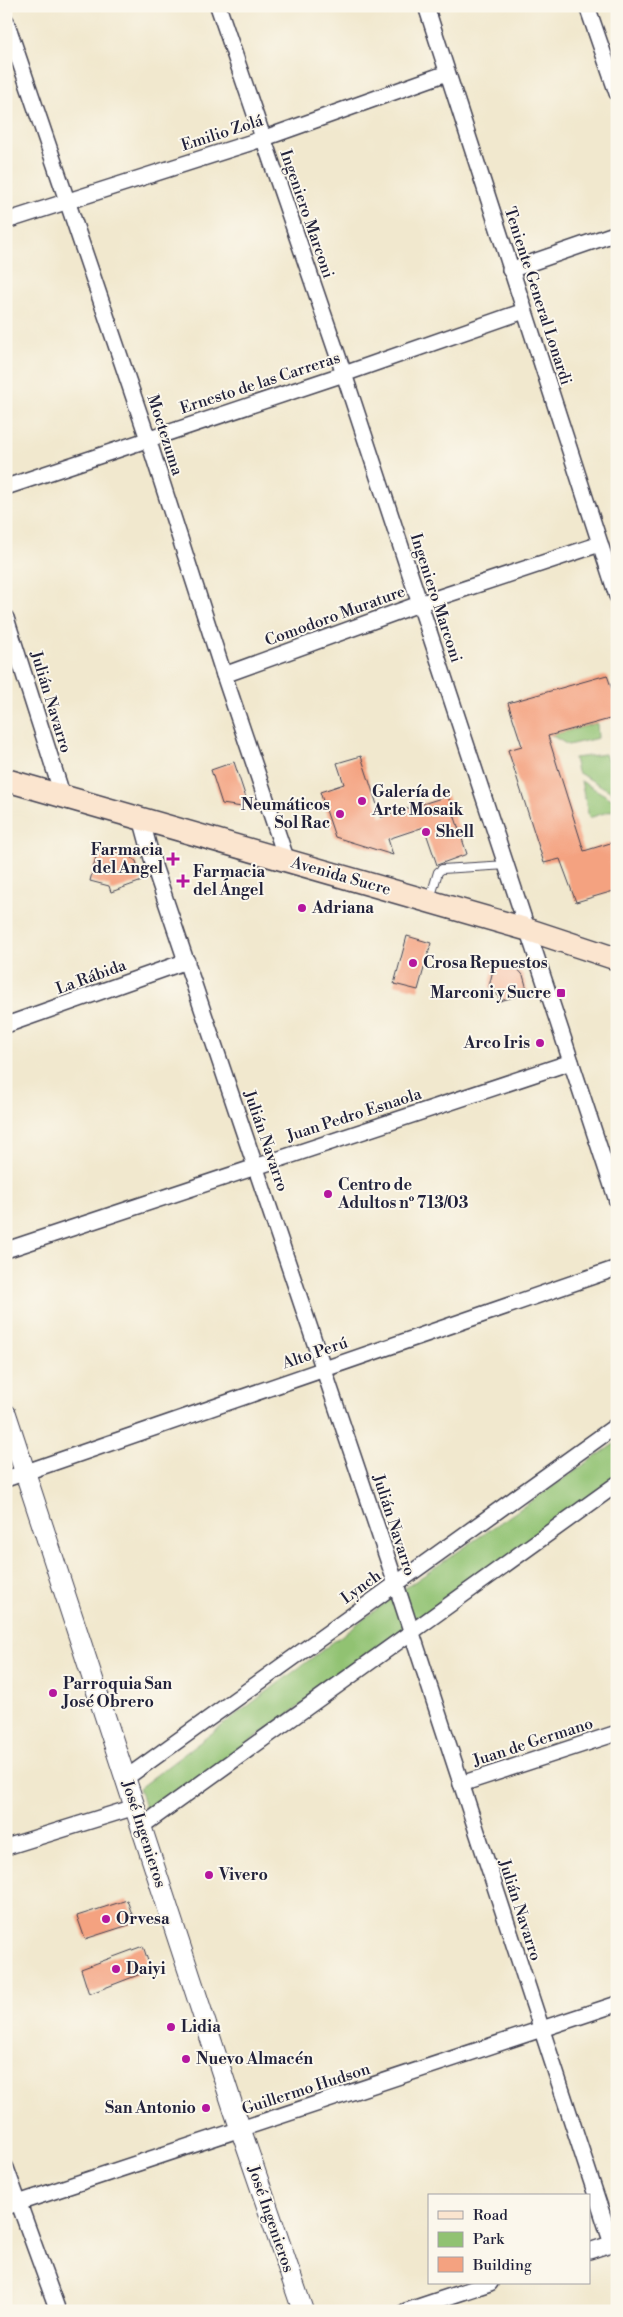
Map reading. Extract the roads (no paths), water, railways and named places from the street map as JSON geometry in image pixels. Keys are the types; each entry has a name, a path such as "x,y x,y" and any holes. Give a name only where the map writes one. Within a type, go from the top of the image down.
{"main road":[{"name":"Avenida Sucre","path":"6,780 529,930 617,958"}],"street":[{"name":"Ingeniero Marconi","path":"218,6 344,374 617,1201"},
{"name":"Teniente General Lonardi","path":"426,6 617,596"},
{"path":"588,6 617,93"},
{"name":"Moctezuma","path":"6,20 148,439 224,675 287,861"},
{"name":"Emilio Zolá","path":"6,221 262,139 447,73"},
{"path":"510,270 617,234"},
{"name":"Ernesto de las Carreras","path":"6,487 344,374 524,311"},
{"name":"Comodoro Murature","path":"224,675 419,604 600,544"},
{"name":"Julián Navarro","path":"6,618 63,797"},
{"name":"Julián Navarro","path":"141,818 154,866 396,1584 541,2029 614,2243"},
{"name":"La Rábida","path":"6,1025 187,961"},
{"name":"Juan Pedro Esnaola","path":"6,1250 571,1062"},
{"name":"Alto Perú","path":"6,1479 617,1268"},
{"name":"José Ingenieros","path":"6,1414 302,2311"},
{"name":"Lynch","path":"126,1778 617,1425"},
{"path":"142,1826 617,1484"},
{"name":"Juan de Germano","path":"461,1784 617,1733"},
{"path":"6,1847 135,1807"},
{"name":"Guillermo Hudson","path":"13,2205 617,2004"},
{"path":"6,2168 13,2205 58,2311"},
{"path":"590,2251 614,2243"},
{"path":"406,2311 487,2284"}],"lane":[{"path":"429,902 438,872 442,870 507,865"}],"place":[{"name":"Galería de Arte Mosaik","path":"362,801"},
{"name":"Neumáticos Sol Rac","path":"340,814"},
{"name":"Shell","path":"426,832"},
{"name":"Farmacia del Angel","path":"173,859"},
{"name":"Farmacia del Ángel","path":"183,881"},
{"name":"Adriana","path":"302,908"},
{"name":"Crosa Repuestos","path":"413,963"},
{"name":"Marconi y Sucre","path":"561,993"},
{"name":"Arco Iris","path":"540,1043"},
{"name":"Centro de Adultos nº 713/03","path":"328,1194"},
{"name":"Parroquia San José Obrero","path":"53,1693"},
{"name":"Vivero","path":"209,1875"},
{"name":"Orvesa","path":"106,1919"},
{"name":"Daiyi","path":"116,1969"},
{"name":"Lidia","path":"171,2027"},
{"name":"Nuevo Almacén","path":"186,2059"},
{"name":"San Antonio","path":"206,2108"}]}
